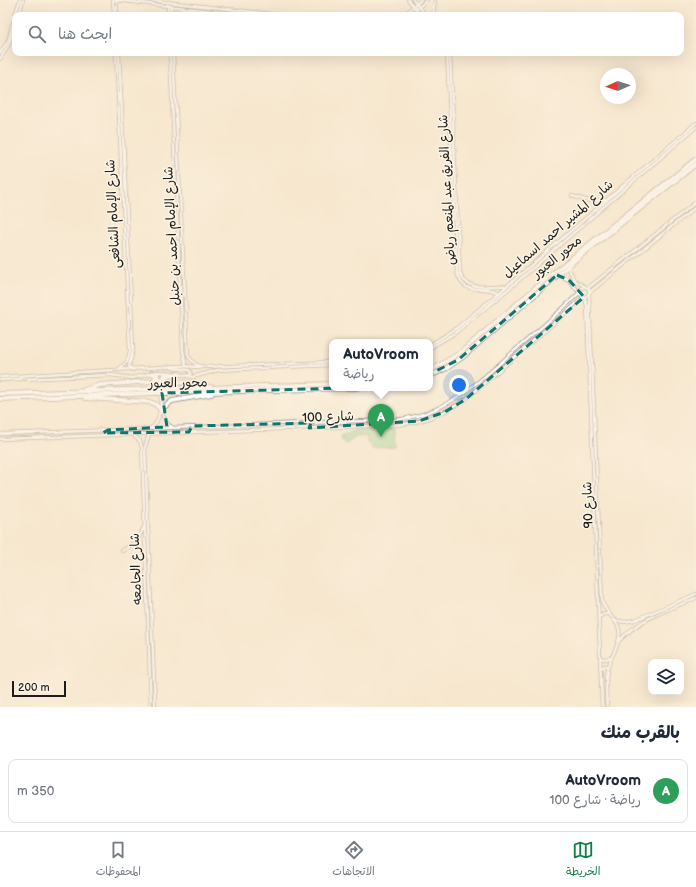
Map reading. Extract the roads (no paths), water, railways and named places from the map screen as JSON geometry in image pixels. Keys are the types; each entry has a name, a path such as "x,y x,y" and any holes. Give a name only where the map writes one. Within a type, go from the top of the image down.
{"highway":[{"name":"محور العبور","path":"433,370 460,353 553,273 696,159"},
{"name":"محور العبور","path":"433,374 464,356 557,275 696,164"},
{"path":"81,394 100,385 154,381 157,379 157,376 152,373"},
{"path":"179,374 167,375 165,380 168,382 201,384 213,390"},
{"name":"محور العبور","path":"213,390 329,384"},
{"name":"محور العبور","path":"0,399 156,391 329,388"},
{"path":"81,394 102,400 150,402 156,404 161,409 172,401 203,396 213,390"},
{"name":"محور العبور","path":"0,394 81,394"}],"street":[{"path":"16,12 20,0"},
{"path":"20,12 24,0"},
{"path":"115,0 222,12"},
{"path":"114,12 115,0"},
{"path":"115,0 117,12"},
{"path":"148,0 255,12"},
{"path":"408,0 423,12"},
{"path":"413,0 415,5"},
{"path":"407,12 421,0"},
{"path":"413,12 427,0"},
{"path":"433,12 435,0"},
{"path":"169,2 171,12"},
{"path":"169,12 170,6"},
{"path":"418,8 420,12"},
{"path":"0,53 12,31"},
{"path":"0,58 8,46 12,32"},
{"name":"شارع الإمام الشافعى","path":"116,56 130,351 127,362 118,370"},
{"name":"شارع الإمام الشافعى","path":"119,56 132,314 133,351 130,367 132,370"},
{"name":"شارع الإمام احمد بن حنبل","path":"170,56 175,120"},
{"name":"شارع الإمام احمد بن حنبل","path":"173,56 187,358 186,366"},
{"name":"شارع الفريق عبد المنعم رياض","path":"447,56 457,272 462,283 474,288"},
{"name":"شارع الفريق عبد المنعم رياض","path":"450,56 460,269 464,279 474,288"},
{"name":"شارع المشير احمد اسماعيل","path":"433,342 454,330 499,293 696,123"},
{"name":"شارع المشير احمد اسماعيل","path":"433,346 455,333 521,279 696,127"},
{"path":"572,196 589,202 608,199"},
{"path":"568,266 574,280 588,288 696,202"},
{"path":"590,293 696,207"},
{"path":"557,275 569,280 584,297"},
{"path":"474,288 507,286"},
{"name":"شارع 100","path":"0,434 189,426 209,427 392,420 421,415 454,401 501,362 584,287"},
{"path":"474,288 492,290 499,293"},
{"name":"شارع 90","path":"588,288 590,293 590,408 602,707"},
{"name":"شارع 100","path":"0,439 398,425 422,420 454,407 490,379 590,293"},
{"name":"شارع 90","path":"584,297 589,306 603,605"},
{"path":"187,358 193,363 202,367"},
{"path":"501,362 504,363 504,367"},
{"path":"106,373 132,378 142,377 158,372 196,376 214,370 329,363"},
{"path":"0,378 106,373 118,370 186,366 202,367 246,364 329,363"},
{"path":"171,367 189,370 191,374 187,376"},
{"path":"140,369 142,377"},
{"path":"118,370 119,375"},
{"path":"158,372 161,409 164,420 172,427"},
{"path":"150,428 159,420 161,409 162,376 167,373 179,374"},
{"path":"487,374 486,377 490,379"},
{"path":"159,420 162,422 164,420"},
{"path":"309,423 309,428"},
{"path":"288,424 289,429"},
{"path":"250,425 250,430"},
{"path":"254,425 255,430"},
{"path":"189,426 189,432"},
{"path":"104,430 104,436"},
{"name":"شارع الجامعه","path":"133,434 138,438 141,444 144,458 151,644 151,707"},
{"name":"شارع الجامعه","path":"149,434 146,441 144,458 145,523 155,707"},
{"path":"122,551 137,541 143,531 145,523"},
{"path":"614,620 624,622 635,620 696,594"},
{"path":"617,643 633,627 642,621 696,598"},
{"path":"598,608 603,605 619,630 617,643 608,666 606,682 607,707"},
{"path":"598,617 604,614 609,614"},
{"path":"600,658 606,659 611,657"},
{"path":"600,669 604,666 608,666"}],"place":[{"name":"AutoVroom","path":"381,437"}]}
